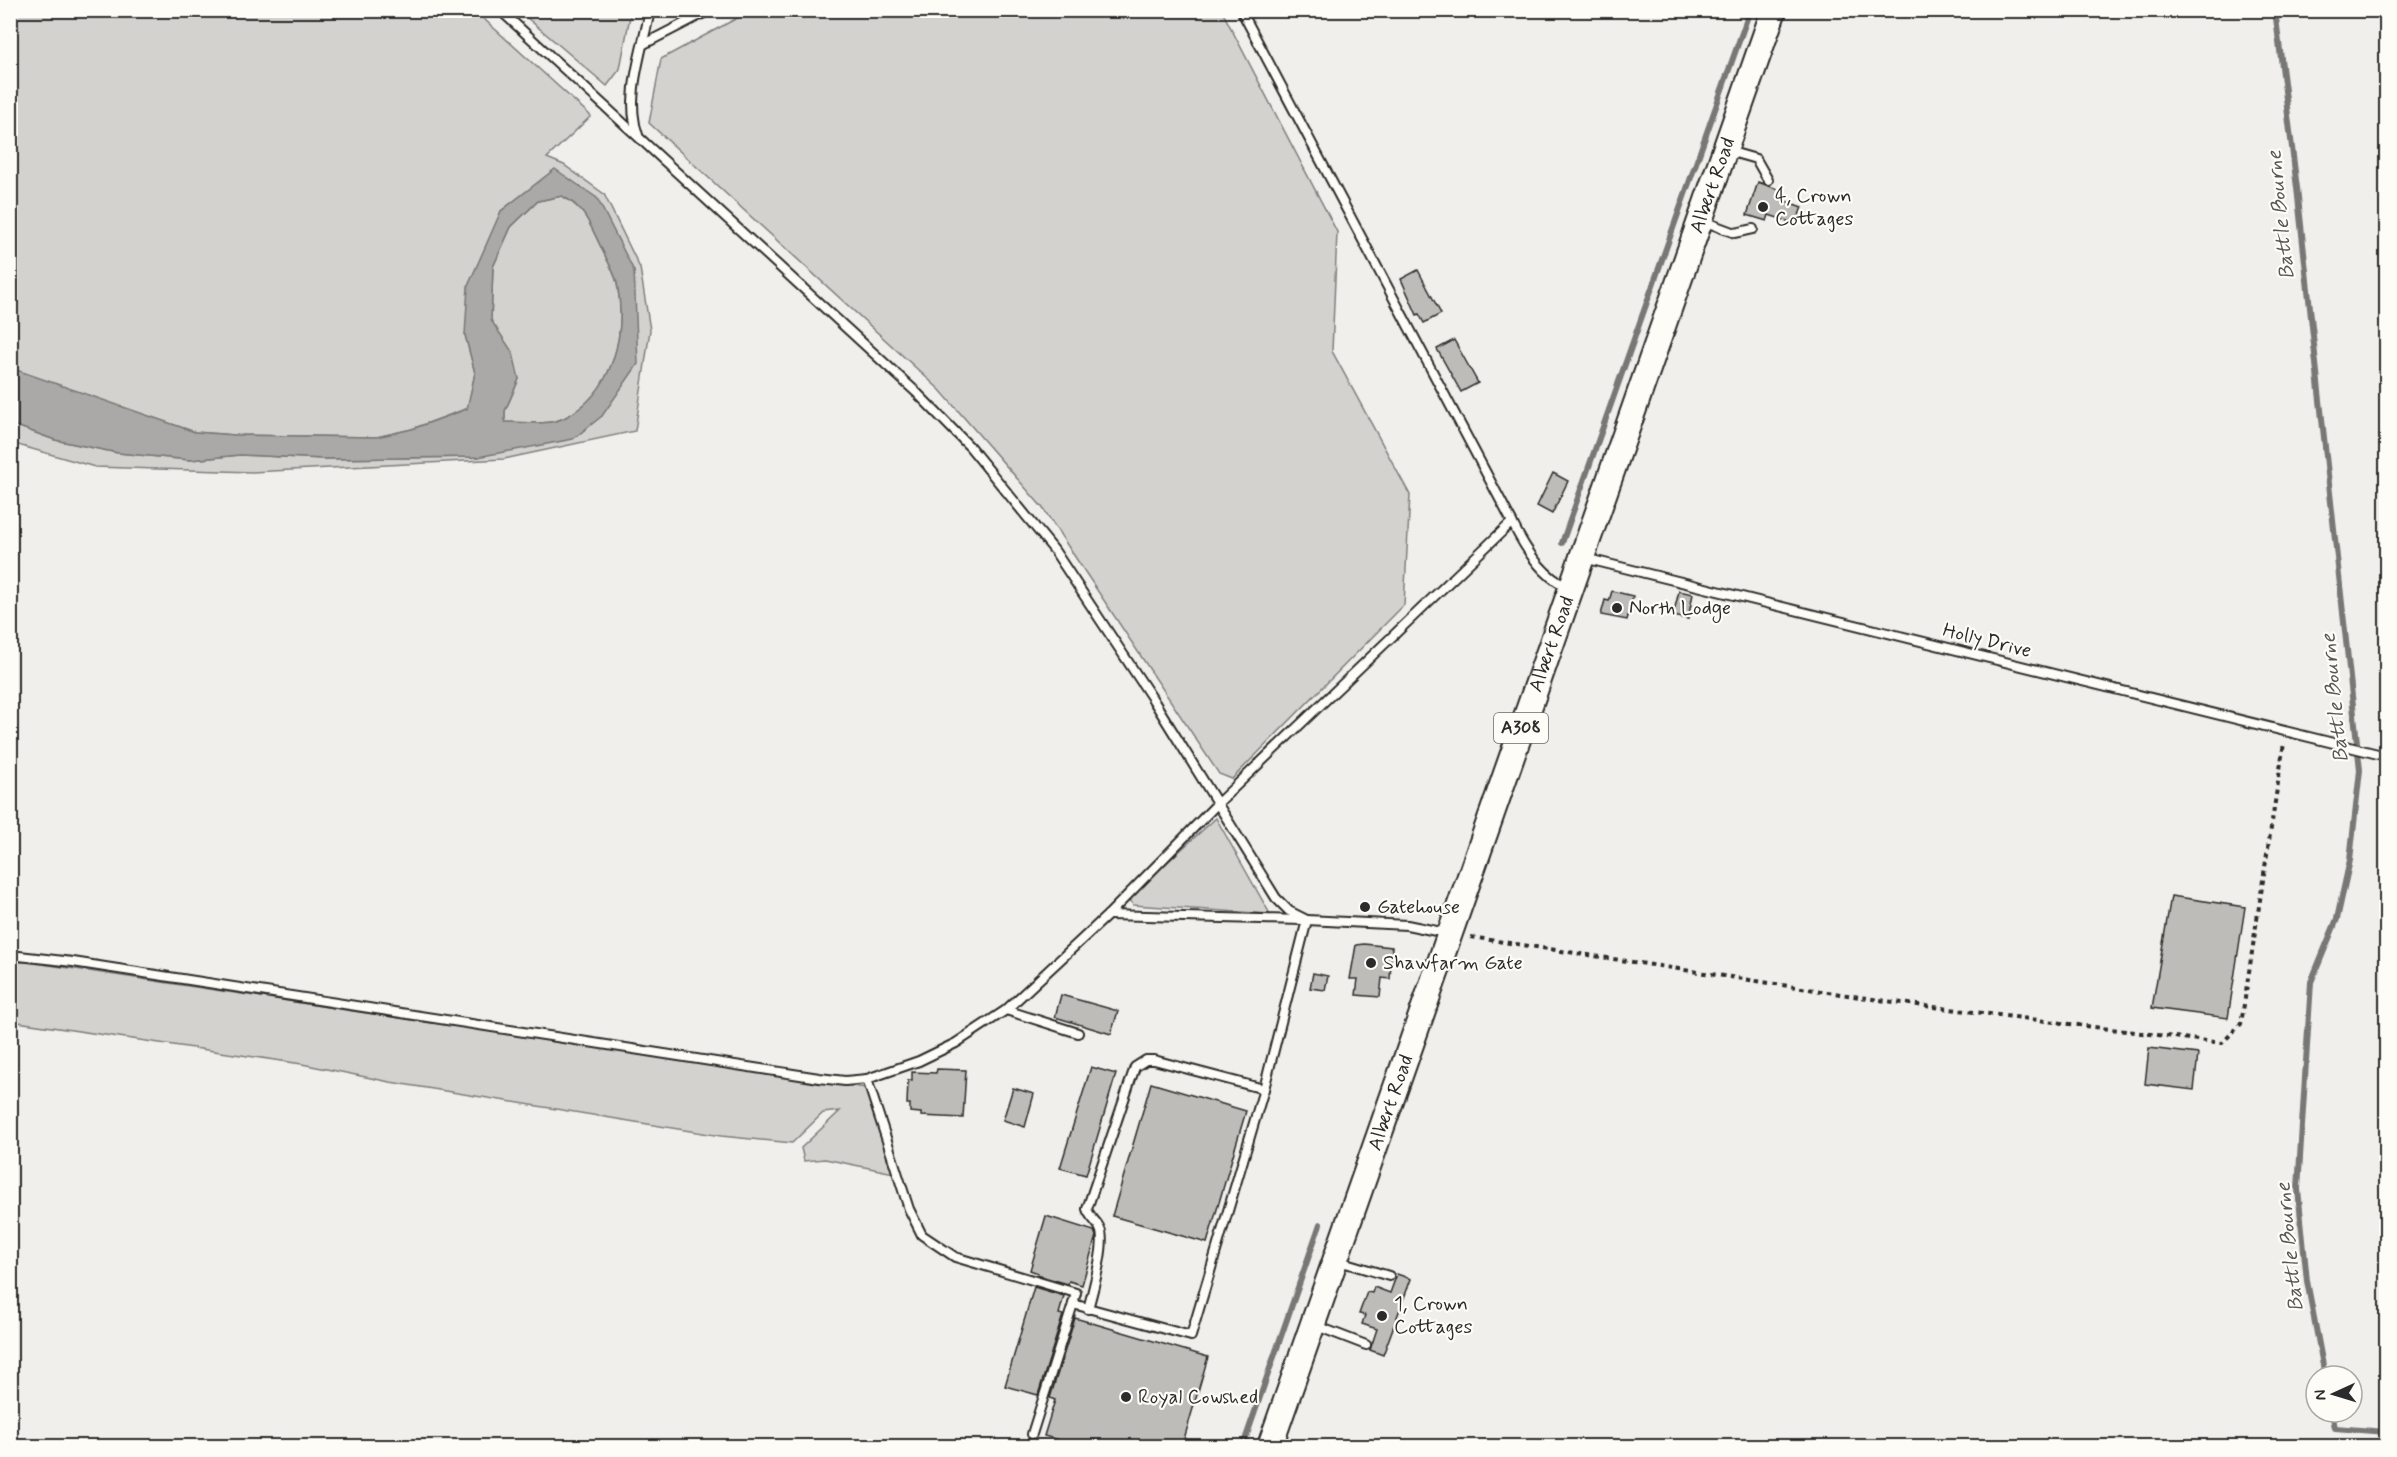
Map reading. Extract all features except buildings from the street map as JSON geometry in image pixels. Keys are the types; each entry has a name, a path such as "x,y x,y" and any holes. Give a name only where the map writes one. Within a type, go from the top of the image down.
{"main road":[{"name":"Albert Road","path":"1270,1446 1774,10"}],"lane":[{"path":"500,10 916,392 970,447 1054,550 1219,802 1276,898 1289,911 1307,920"},
{"path":"638,136 633,112 650,10"},
{"path":"644,44 710,10"},
{"path":"1241,10 1520,539 1553,581 1570,588"},
{"path":"1725,151 1756,159 1768,180"},
{"path":"1701,220 1735,233 1753,229"},
{"path":"10,956 63,961 819,1078 845,1081 867,1079 919,1061 956,1043 1006,1010 1108,915 1219,802 1512,522"},
{"name":"Holly Drive","path":"1581,558 2386,756"},
{"path":"1108,915 1407,925 1449,934"},
{"path":"1073,1304 1191,1336 1264,1089 1307,920"},
{"path":"1006,1010 1078,1033"},
{"path":"1088,1309 1102,1242 1100,1229 1091,1219 1087,1209 1135,1067 1146,1060 1154,1060 1264,1089"},
{"path":"867,1079 909,1209 922,1235 955,1257 1076,1293 1032,1434"},
{"path":"1335,1260 1389,1276"},
{"path":"1313,1324 1366,1345"}],"path":[{"path":"1449,934 1886,1001 2222,1043 2241,1024 2285,732"}],"shaded area":[{"path":"752,10 1222,11 1337,232 1332,351 1410,495 1404,605 1232,779 1219,774 1042,507 940,390 649,123 661,59"},
{"path":"11,11 475,11 591,116 547,158 564,165 604,194 640,268 650,330 635,431 504,459 252,472 95,467 11,443 11,424 55,440 118,453 190,460 240,455 324,459 478,457 602,416 634,272 555,170 501,211 465,335 475,373 468,408 412,429 377,437 235,435 195,432 29,376 11,368"},
{"path":"519,11 631,11 620,69 607,86"},
{"path":"555,169 597,198 634,271 638,364 602,416 573,439 478,457 324,459 240,455 190,460 118,453 55,440 11,424 11,368 195,432 235,435 377,437 412,429 467,409 475,373 465,335 468,286 501,211","holes":["562,196 570,201 589,223 612,268 617,283 620,322 613,360 595,393 581,407 564,418 543,423 505,422 505,411 519,379 513,353 491,320 493,267 511,227 538,201"]},
{"path":"562,196 576,205 586,216 614,273 620,302 618,341 605,377 595,393 581,407 564,418 550,422 505,422 505,411 519,379 491,320 493,267 511,227 538,201"},
{"path":"1216,818 1270,914 1133,905 1129,897"},
{"path":"10,962 29,962 866,1088 894,1173 825,1159 804,1161 801,1148 840,1111 823,1113 792,1143 721,1136 390,1082 302,1064 11,1021"}],"waterway":[{"path":"1562,543 1750,10"},
{"name":"Battle Bourne","path":"2275,10 2297,188 2360,770 2350,860 2337,919 2311,982 2298,1189 2307,1281 2323,1364"},
{"path":"1243,1446 1320,1224"},
{"name":"Battle Bourne","path":"2334,1424 2335,1428 2386,1432"}],"place":[{"name":"4, Crown Cottages","path":"1763,207"},
{"name":"North Lodge","path":"1617,608"},
{"name":"Gatehouse","path":"1365,907"},
{"name":"Shawfarm Gate","path":"1371,963"},
{"name":"1, Crown Cottages","path":"1382,1316"},
{"name":"Royal Cowshed","path":"1126,1397"}]}
